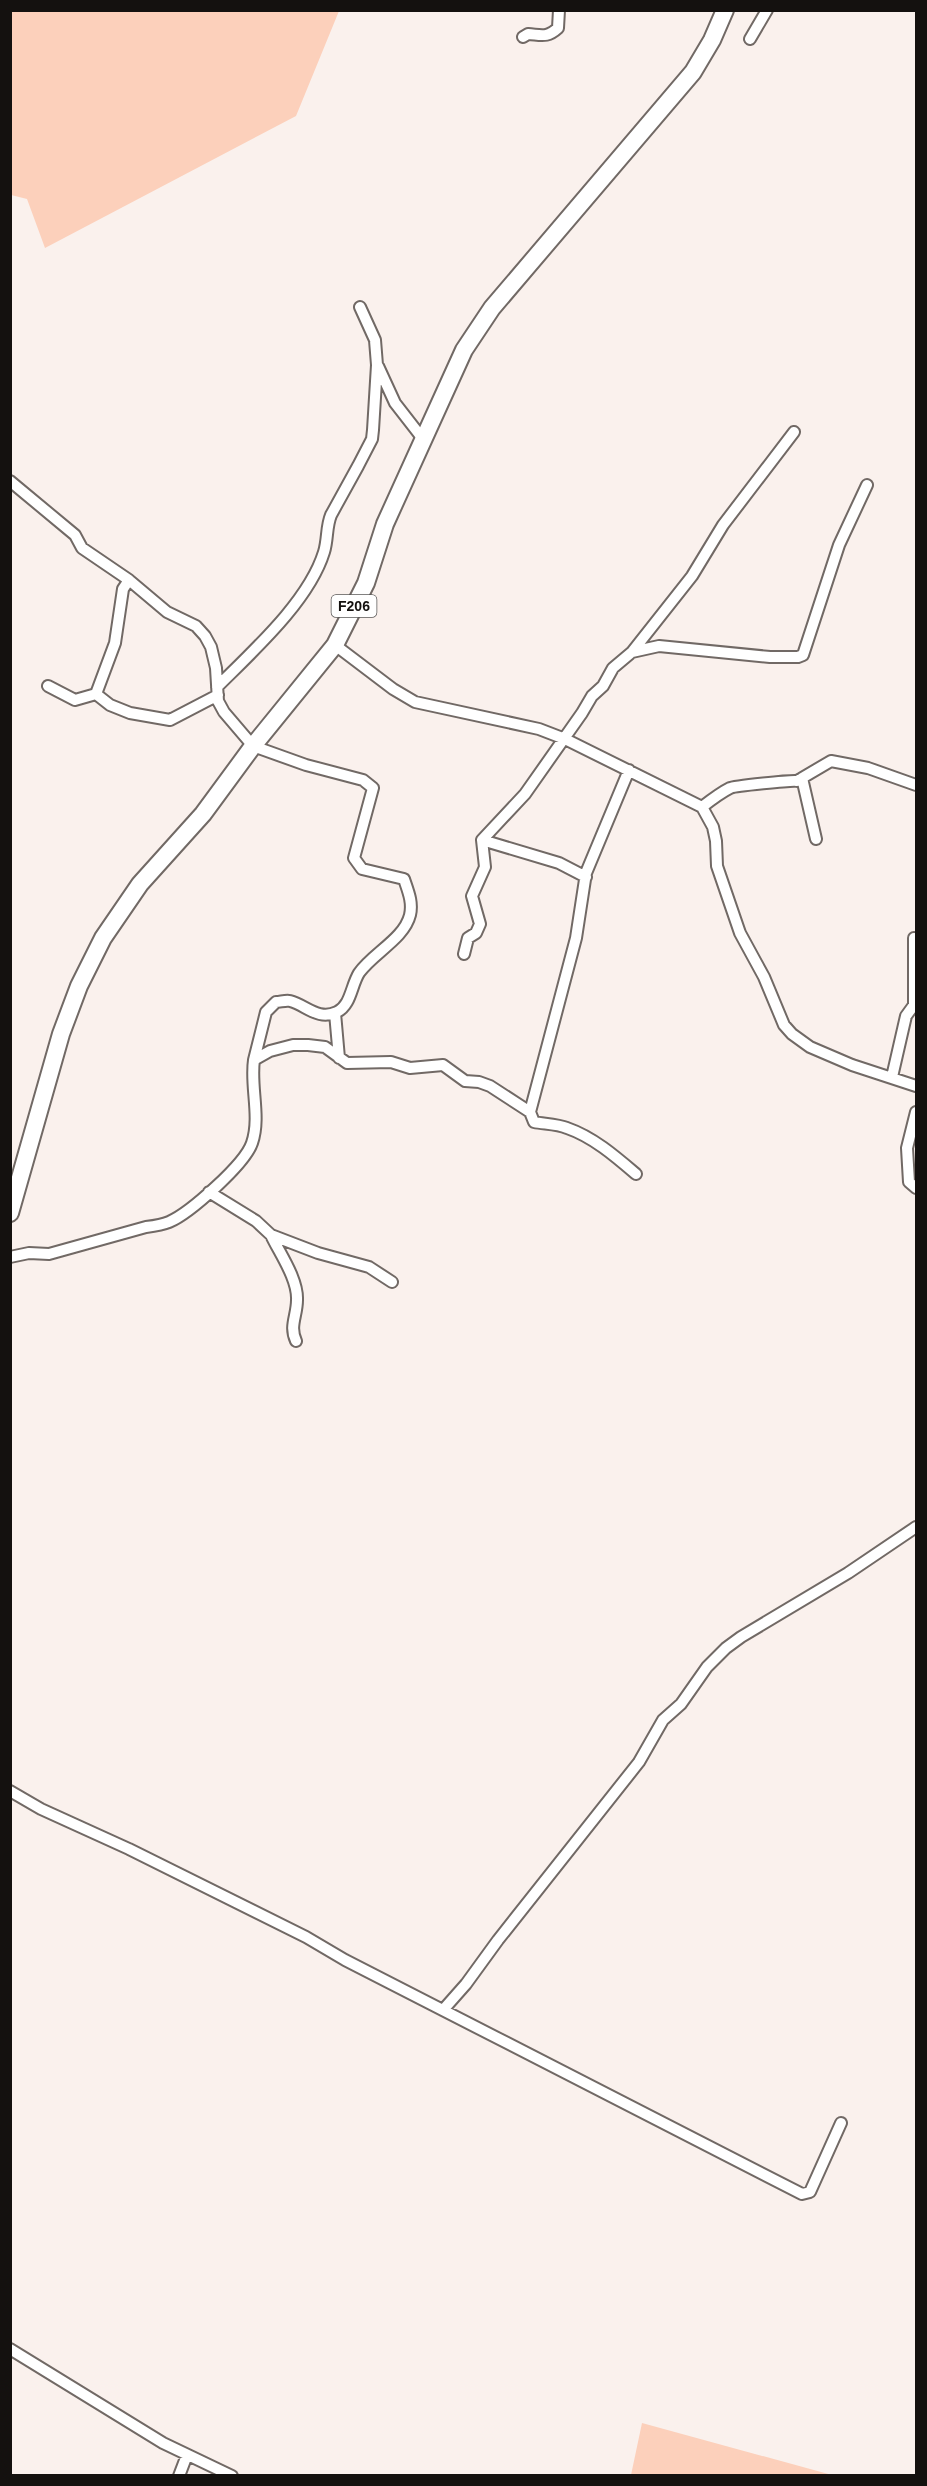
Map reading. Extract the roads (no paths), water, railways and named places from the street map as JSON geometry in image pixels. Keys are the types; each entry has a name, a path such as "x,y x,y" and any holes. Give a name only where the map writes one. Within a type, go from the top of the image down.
{"main road":[{"name":"F206","path":"10,1213 61,1034 79,986 103,938 140,884 203,814 253,747 335,645 366,583 385,524 464,350 492,308 693,72 712,40 725,10"}],"street":[{"path":"523,37 528,34 544,37 551,34 558,28 559,10"},
{"path":"750,39 767,10"},
{"path":"96,694 110,705 130,713 170,720 218,691 290,610 324,552 327,524 372,439 377,365 375,340 360,307"},
{"path":"377,365 395,403 423,440"},
{"path":"464,954 468,938 476,933 480,924 472,896 484,867 482,840 525,794 565,739 592,696 603,686 613,668 632,652 692,576 723,525 794,432"},
{"path":"10,481 75,535 82,548 129,580 167,612 196,626 205,636 214,658 218,691 224,712 253,747 306,765 363,780 371,785 373,788 354,858 362,869 404,879 410,896 410,913 407,923 368,962 343,1008 335,1013 319,1015 289,1001 276,1002 266,1012 252,1071 256,1089 253,1141 240,1162 209,1192 178,1217 162,1225 146,1227 49,1254 29,1253 10,1257"},
{"path":"632,652 658,646 770,657 803,655 839,545 867,485"},
{"path":"96,694 115,643 123,589 129,580"},
{"path":"335,645 393,689 415,702 539,729 565,739 702,807 713,827 717,867 741,933 764,977 784,1024 792,1034 810,1047 852,1065 916,1086"},
{"path":"48,686 58,693 75,699 96,694"},
{"path":"702,807 731,787 740,784 758,785 802,778 831,761 868,768 916,785"},
{"path":"530,1112 576,938 586,878 628,771"},
{"path":"802,778 816,839"},
{"path":"482,840 559,863 586,878"},
{"path":"892,1077 906,1016 914,1005 915,938"},
{"path":"335,1013 339,1058"},
{"path":"254,1060 270,1051 293,1045 325,1047 347,1063 391,1062 410,1068 442,1065 465,1081 490,1086 530,1112 534,1122 565,1127 581,1134 616,1157 636,1174"},
{"path":"916,1112 907,1148 909,1182 916,1188"},
{"path":"209,1192 256,1221 263,1230 271,1235 318,1253 369,1267 392,1282"},
{"path":"271,1235 294,1284 297,1299 292,1332 296,1341"},
{"path":"443,2010 466,1984 498,1940 639,1762 663,1720 681,1704 708,1667 726,1648 848,1573 909,1534 916,1527"},
{"path":"10,1791 41,1809 306,1937 345,1960 802,2194 810,2192 841,2123"},
{"path":"10,2349 163,2443 232,2475"},
{"path":"179,2475 187,2455"}]}
